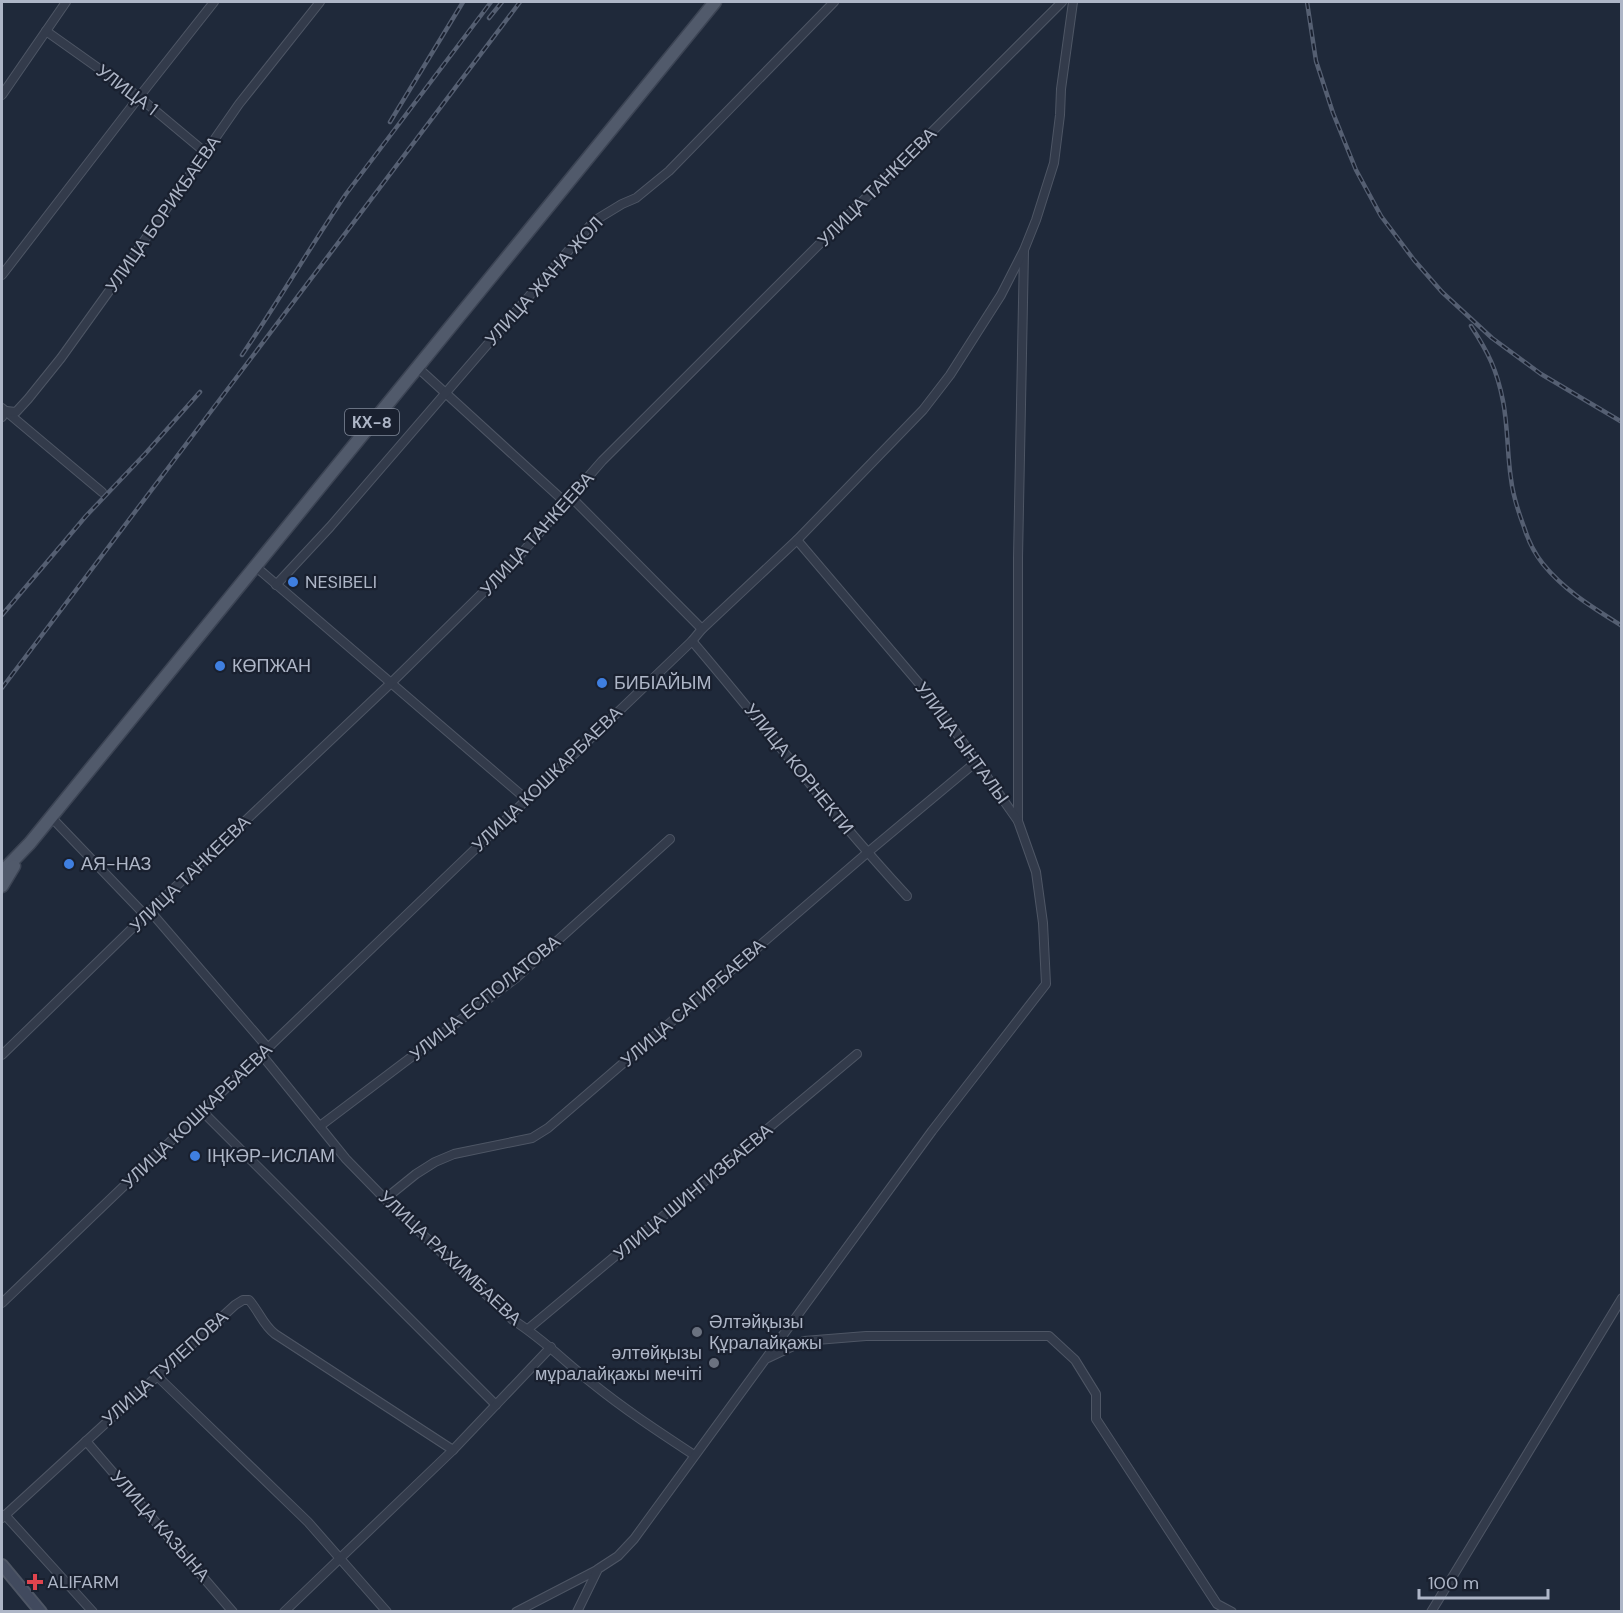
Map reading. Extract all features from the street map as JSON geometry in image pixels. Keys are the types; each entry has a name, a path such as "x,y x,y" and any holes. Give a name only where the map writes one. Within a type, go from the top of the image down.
{"main road":[{"name":"КХ-8","path":"2,872 30,843 715,2"},
{"name":"КХ-8","path":"2,886 30,843"}],"street":[{"path":"2,95 66,2"},
{"path":"2,275 214,2"},
{"name":"УЛИЦА БОРИКБАЕВА","path":"3,412 15,412 61,358 238,104 320,2"},
{"name":"УЛИЦА ЖАНА ЖОЛ","path":"276,585 330,527 594,221 636,198 669,171 834,2"},
{"name":"УЛИЦА ТАНКЕЕВА","path":"2,1055 514,562 602,461 1062,2"},
{"name":"УЛИЦА КОШКАРБАЕВА","path":"2,1303 692,641 702,628 797,540 923,410 950,375 1001,296 1036,220 1054,164 1073,2"},
{"name":"УЛИЦА 1","path":"46,31 139,97 206,153"},
{"path":"1018,821 1018,558 1024,250"},
{"path":"417,367 568,500 702,628"},
{"path":"3,412 102,492"},
{"name":"УЛИЦА ЫНТАЛЫ","path":"767,1359 932,1131 1046,984 1043,923 1036,872 1018,821 934,700 797,540"},
{"path":"255,566 526,799"},
{"name":"УЛИЦА КОРНЕКТИ","path":"692,641 867,853 907,896"},
{"name":"УЛИЦА САГИРБАЕВА","path":"385,1199 435,1162 454,1154 532,1138 548,1128 976,762"},
{"path":"51,817 147,913 268,1048"},
{"name":"УЛИЦА ЕСПОЛАТОВА","path":"320,1126 516,978 670,838"},
{"name":"УЛИЦА РАХИМБАЕВА","path":"261,1054 346,1159 513,1320 551,1347 591,1383 694,1455"},
{"name":"УЛИЦА ШИНГИЗБАЕВА","path":"528,1329 857,1054"},
{"path":"202,1111 496,1405"},
{"path":"1431,1611 1622,1298"},
{"name":"УЛИЦА ТУЛЕПОВА","path":"3,1516 243,1300 249,1300 256,1307 267,1328 274,1335 453,1450"},
{"path":"516,1611 598,1569 618,1556 767,1359 804,1341 887,1335 1049,1336 1075,1360 1096,1394 1096,1419 1215,1608 1232,1611"},
{"path":"284,1611 453,1450 551,1347"},
{"path":"157,1376 308,1522 387,1611"},
{"name":"УЛИЦА КАЗЫНА","path":"86,1441 234,1611"},
{"path":"3,1516 93,1611"},
{"path":"2,1565 41,1611"},
{"path":"577,1611 598,1569"}],"railway":[{"path":"390,122 463,2"},
{"path":"242,355 346,194 491,2"},
{"path":"489,18 502,2"},
{"path":"2,688 520,2"},
{"path":"1307,2 1316,61 1333,113 1356,170 1381,216 1414,260 1442,292 1492,338 1541,374 1622,422"},
{"path":"1471,326 1487,353 1501,390 1513,491 1527,537 1551,574 1580,598 1622,626"},
{"path":"2,615 86,516 200,392"}],"place":[{"name":"NESIBELI","path":"293,582"},
{"name":"КӨПЖАН","path":"220,666"},
{"name":"БИБІАЙЫМ","path":"602,683"},
{"name":"АЯ-НАЗ","path":"69,864"},
{"name":"ІҢКӘР-ИСЛАМ","path":"195,1156"},
{"name":"Әлтәйқызы Құралайқажы","path":"697,1332"},
{"name":"әлтөйқызы мұралайқажы мечіті","path":"714,1363"},
{"name":"ALIFARM","path":"35,1582"}]}
